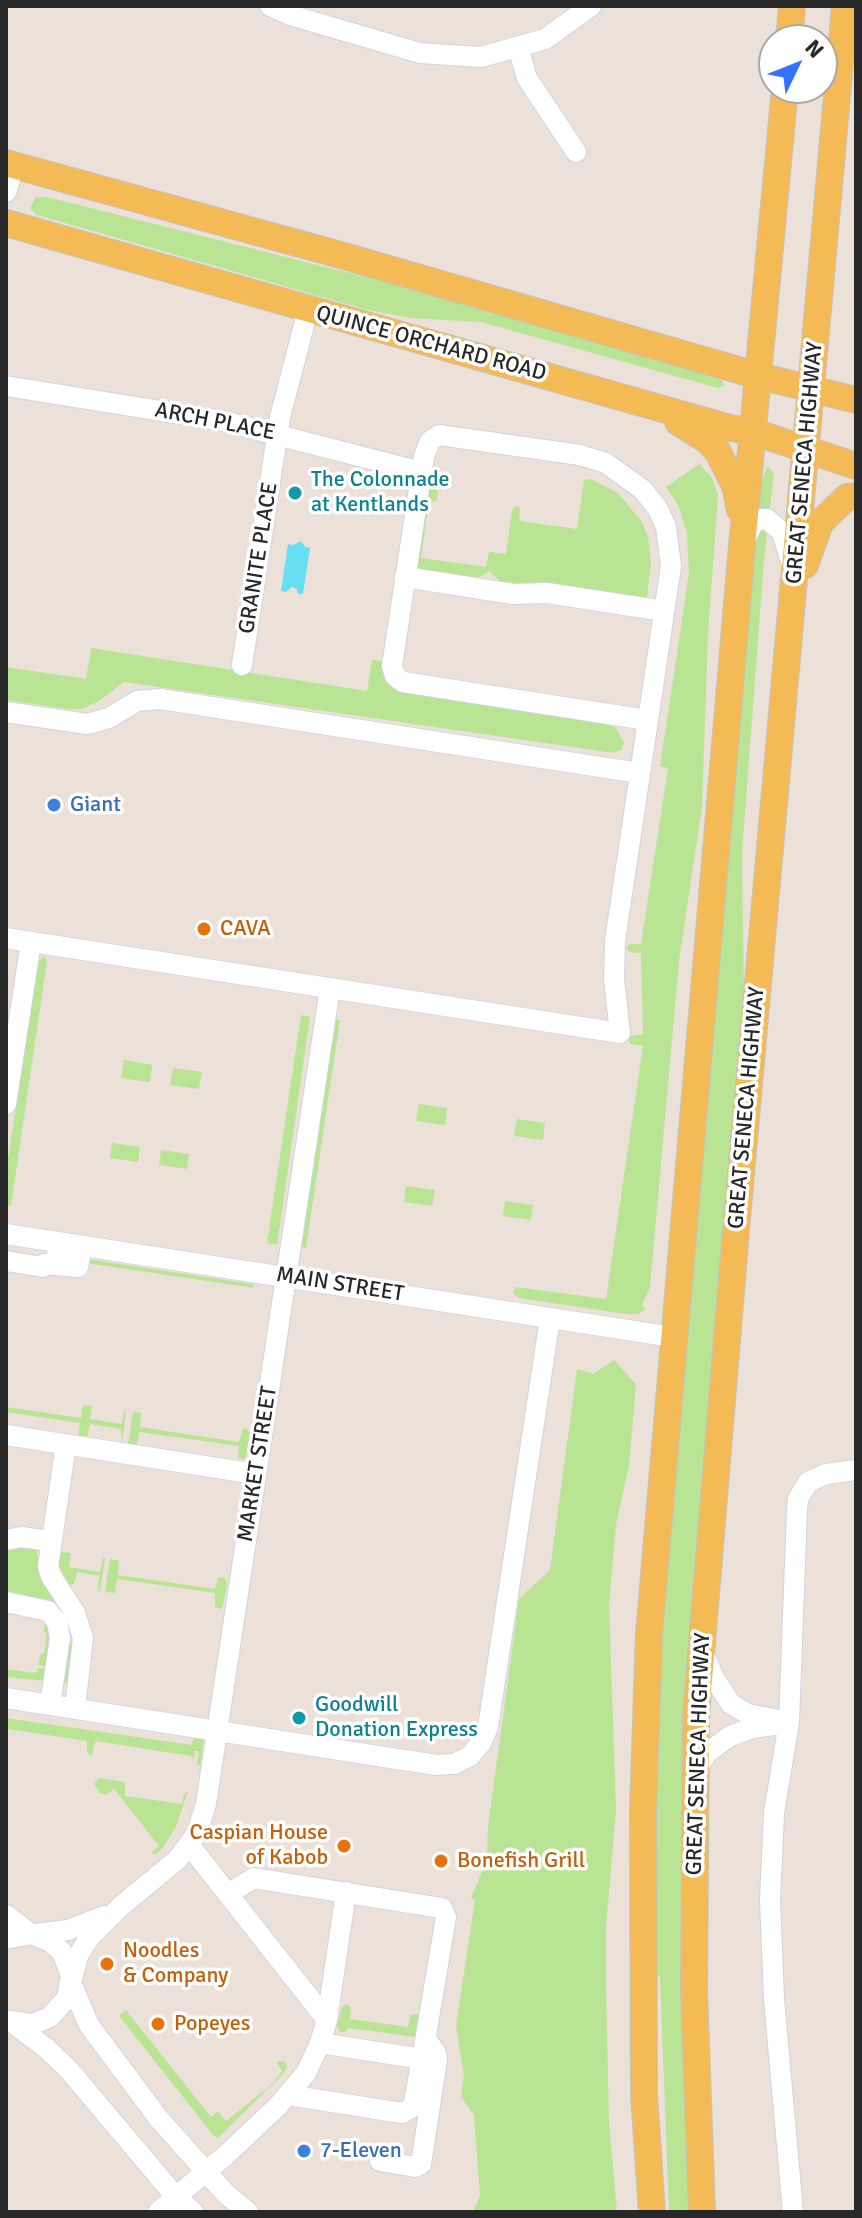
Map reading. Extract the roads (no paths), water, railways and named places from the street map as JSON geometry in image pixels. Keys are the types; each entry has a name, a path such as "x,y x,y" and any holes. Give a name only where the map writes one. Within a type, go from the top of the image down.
{"main road":[{"name":"GREAT SENECA HIGHWAY","path":"702,2212 694,1991 696,1716 845,6"},
{"path":"652,2212 644,2094 643,1810 649,1634 742,546 784,104"},
{"path":"10,165 344,256 759,376 856,400"},
{"name":"QUINCE ORCHARD ROAD","path":"6,223 730,428 754,432 856,466"},
{"path":"643,403 707,440 718,452 735,486 742,546"},
{"path":"793,592 820,523 847,497 856,496"}],"street":[{"path":"270,6 290,15 420,53 481,57 545,39 591,6"},
{"path":"518,47 527,78 576,152"},
{"path":"6,192 10,165"},
{"name":"GRANITE PLACE","path":"242,665 277,435 308,310"},
{"name":"ARCH PLACE","path":"6,386 210,419 421,472"},
{"path":"6,938 620,1033 614,979 615,941 671,566 666,527 649,497 616,469 580,455 442,434 436,436 428,445 421,472 405,577 392,666 399,680 647,720"},
{"path":"742,546 757,520 773,522 787,542 793,592"},
{"path":"405,577 513,594 547,593 664,611"},
{"path":"6,712 87,724 109,718 137,701 160,699 639,773"},
{"path":"6,1104 31,942"},
{"name":"MARKET STREET","path":"7,2020 33,2024 50,2017 63,2005 83,1947 97,1929 165,1871 190,1846 197,1833 206,1804 330,988"},
{"name":"MAIN STREET","path":"6,1234 673,1337"},
{"path":"6,1247 80,1258 78,1267 69,1268 6,1261"},
{"path":"6,1698 436,1765 454,1764 476,1750 488,1727 550,1318"},
{"path":"6,1435 256,1474"},
{"path":"66,1444 49,1572 75,1613 83,1638 75,1709"},
{"path":"793,2212 774,1999 770,1900 774,1813 789,1722 798,1499 808,1482 816,1477 856,1470"},
{"path":"6,1540 21,1537 51,1541"},
{"path":"6,1602 48,1611 57,1622 60,1638 50,1705"},
{"path":"701,1648 714,1678 731,1704 748,1714 789,1722"},
{"path":"696,1769 717,1744 738,1732 789,1722"},
{"path":"190,1846 327,2020"},
{"path":"228,1894 254,1878 438,1906 444,1910 446,1917 415,2103 407,2113 288,2095"},
{"path":"158,2212 288,2095 306,2073 327,2020 346,1892"},
{"name":"MARKET STREET","path":"6,1939 68,1930 120,1907"},
{"path":"6,1915 62,1952 89,2025 159,2119 206,2172 248,2212"},
{"path":"7,2020 46,2048 69,2070 176,2197 193,2212"},
{"path":"320,2043 424,2049 437,2058 421,2164 415,2167 380,2161"}],"water":[{"path":"301,541 310,548 303,594 298,594 297,589 292,587 286,592 281,591 288,544"}],"place":[{"name":"The Colonnade at Kentlands","path":"295,493"},
{"name":"Giant","path":"54,805"},
{"name":"CAVA","path":"204,929"},
{"name":"Goodwill Donation Express","path":"299,1718"},
{"name":"Caspian House of Kabob","path":"344,1846"},
{"name":"Bonefish Grill","path":"441,1861"},
{"name":"Noodles & Company","path":"107,1964"},
{"name":"Popeyes","path":"158,2024"},
{"name":"7-Eleven","path":"304,2151"}]}
